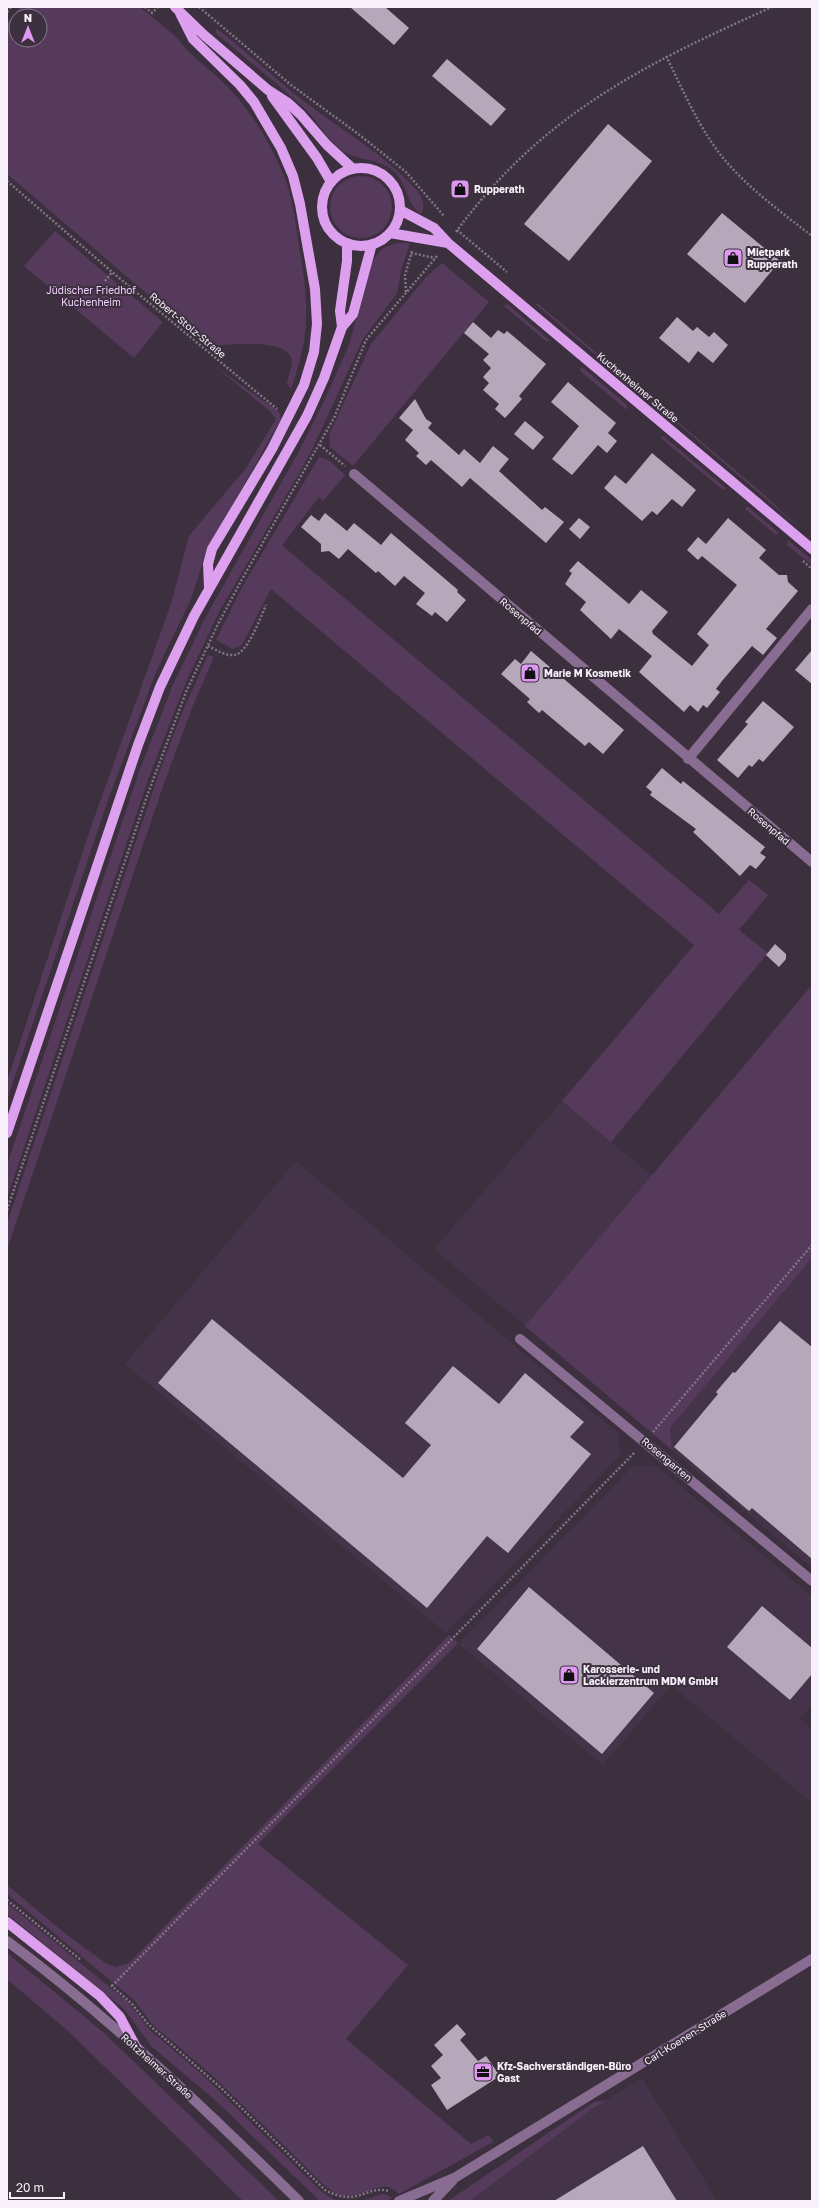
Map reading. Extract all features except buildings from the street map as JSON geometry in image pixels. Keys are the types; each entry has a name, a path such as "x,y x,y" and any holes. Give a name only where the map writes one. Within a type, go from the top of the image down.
{"main road":[{"path":"178,10 268,90 288,103 301,115 327,145 353,169"},
{"path":"178,10 193,39 240,85 270,125 293,176 300,204 315,289 317,324 312,359 304,385 289,417 212,549 208,564 210,587"},
{"path":"268,90 317,158 331,182"},
{"path":"353,169 372,169 385,176 396,189 400,210 397,222 390,233 372,244 359,246 347,243 332,234 324,218 323,198 331,182 341,174 353,169"},
{"name":"Kuchenheimer Straße","path":"400,210 434,228 448,243 812,549"},
{"path":"390,233 448,243"},
{"path":"342,327 340,311 347,261 347,243"},
{"path":"7,1133 138,745 160,687 210,587 307,416 324,378 342,327 353,314 372,244"},
{"path":"7,1922 100,1996 120,2017 136,2047"}],"street":[{"name":"Rosenpfad","path":"354,474 812,862"},
{"path":"688,758 812,609"},
{"name":"Rosengarten","path":"520,1339 646,1441 812,1581"},
{"name":"Roitzheimer Straße","path":"7,1940 136,2047 299,2201"},
{"name":"Carl-Koenen-Straße","path":"399,2201 456,2177 812,1958"},
{"name":"Carl-Koenen-Straße","path":"432,2201 456,2177"}],"path":[{"path":"7,12 11,7"},
{"path":"145,7 152,13 158,7"},
{"path":"199,7 297,90 358,133 406,172 448,220"},
{"path":"7,1210 159,761 186,692 241,581 320,445 334,418 366,340 448,243 487,192 523,154 564,119 596,97 666,56 772,7"},
{"path":"666,56 710,140 725,159 742,179 812,236"},
{"name":"Robert-Stolz-Straße","path":"7,181 112,272 266,400 289,417"},
{"path":"452,225 458,230"},
{"path":"411,253 435,258"},
{"path":"105,281 112,272"},
{"path":"320,445 354,474"},
{"path":"208,646 234,656 240,653 247,645 266,605"},
{"path":"112,1986 646,1441 812,1245"},
{"path":"148,2024 220,2088 331,2194 345,2200 356,2199 382,2190 391,2192"}],"shaded area":[{"path":"562,1101 652,1176 525,1326 434,1249"},
{"path":"296,1161 619,1434 620,1456 446,1633 125,1364"},
{"path":"812,1258 812,1568 672,1450 670,1428"},
{"path":"633,1466 657,1466 812,1596 812,1704 800,1719 812,1729 812,1803 671,1685 603,1765 459,1644"},
{"path":"642,2078 717,2201 470,2201 589,2111"}],"green space":[{"path":"20,7 140,7 177,38 187,50 218,77 236,96 261,130 281,168 291,198 303,271 306,305 305,337 302,353 291,389 287,384 292,360 286,351 277,347 253,344 208,346 7,174 7,23 8,22 8,48 48,48 48,8 19,8"},
{"path":"217,29 297,96 386,161 419,193 423,201 423,210 421,214 412,204 400,179 391,169 385,165 349,154 337,147 304,108 218,35 215,31"},
{"path":"355,176 367,176 383,185 390,195 392,207 390,219 383,229 367,238 355,238 344,233 335,224 330,213 330,201 335,190 344,181"},
{"name":"Jüdischer Friedhof Kuchenheim","path":"55,231 163,322 134,358 24,266"},
{"path":"397,243 410,243 402,267 397,293 363,339 310,454 218,614 187,680 149,777 7,1198 7,1165 139,772 172,687 205,618 298,453 323,403 349,345 372,261 383,248"},
{"path":"442,263 489,302 353,466 330,447 329,435 371,344 426,277"},
{"path":"537,303 654,401 653,403 535,304"},
{"path":"507,304 549,340 547,342 504,306"},
{"path":"213,365 279,412 281,419 206,552 191,599 156,672 108,800 7,1100 7,1081 92,824 171,604 189,536 246,468 276,419 271,412"},
{"path":"582,367 627,405 627,410 579,370"},
{"path":"671,416 760,491 803,531 670,417"},
{"path":"663,436 726,488 723,490 661,438"},
{"path":"319,457 329,460 345,475 323,501 319,497 283,544 284,547 719,914 749,880 768,895 739,930 768,953 611,1142 562,1101 694,945 271,589 242,645 233,649 216,640 241,589"},
{"path":"747,506 779,533 776,535 745,509"},
{"path":"788,540 812,560 812,565 787,545"},
{"path":"208,655 214,657 192,708 163,786 7,1250 7,1223 160,770 182,713"},
{"path":"812,985 812,1258 670,1428 672,1450 525,1326"},
{"path":"449,1635 458,1643 258,1844 408,1965 346,2039 471,2144 489,2135 493,2142 399,2194 393,2189 380,2187 353,2196 343,2196 324,2185 214,2077 152,2024 134,2000 7,1894 7,1885 67,1935 107,1964 116,1967 129,1963"},
{"path":"7,1903 128,2002 150,2030 207,2079 322,2192 337,2201 320,2201 215,2100 152,2047 124,2009 7,1914"},
{"path":"7,1953 103,2032 279,2201 243,2201 68,2031 7,1979"},
{"path":"607,2100 589,2111 470,2201 448,2201 594,2102"},
{"path":"381,2194 388,2195 392,2198 386,2201 361,2201"}],"place":[{"name":"Rupperath","path":"460,189"},
{"name":"Mietpark Rupperath","path":"733,258"},
{"name":"Marie M Kosmetik","path":"530,673"},
{"name":"Karosserie- und Lackierzentrum MDM GmbH","path":"569,1675"},
{"name":"Kfz-Sachverständigen-Büro Gast","path":"483,2072"}]}
